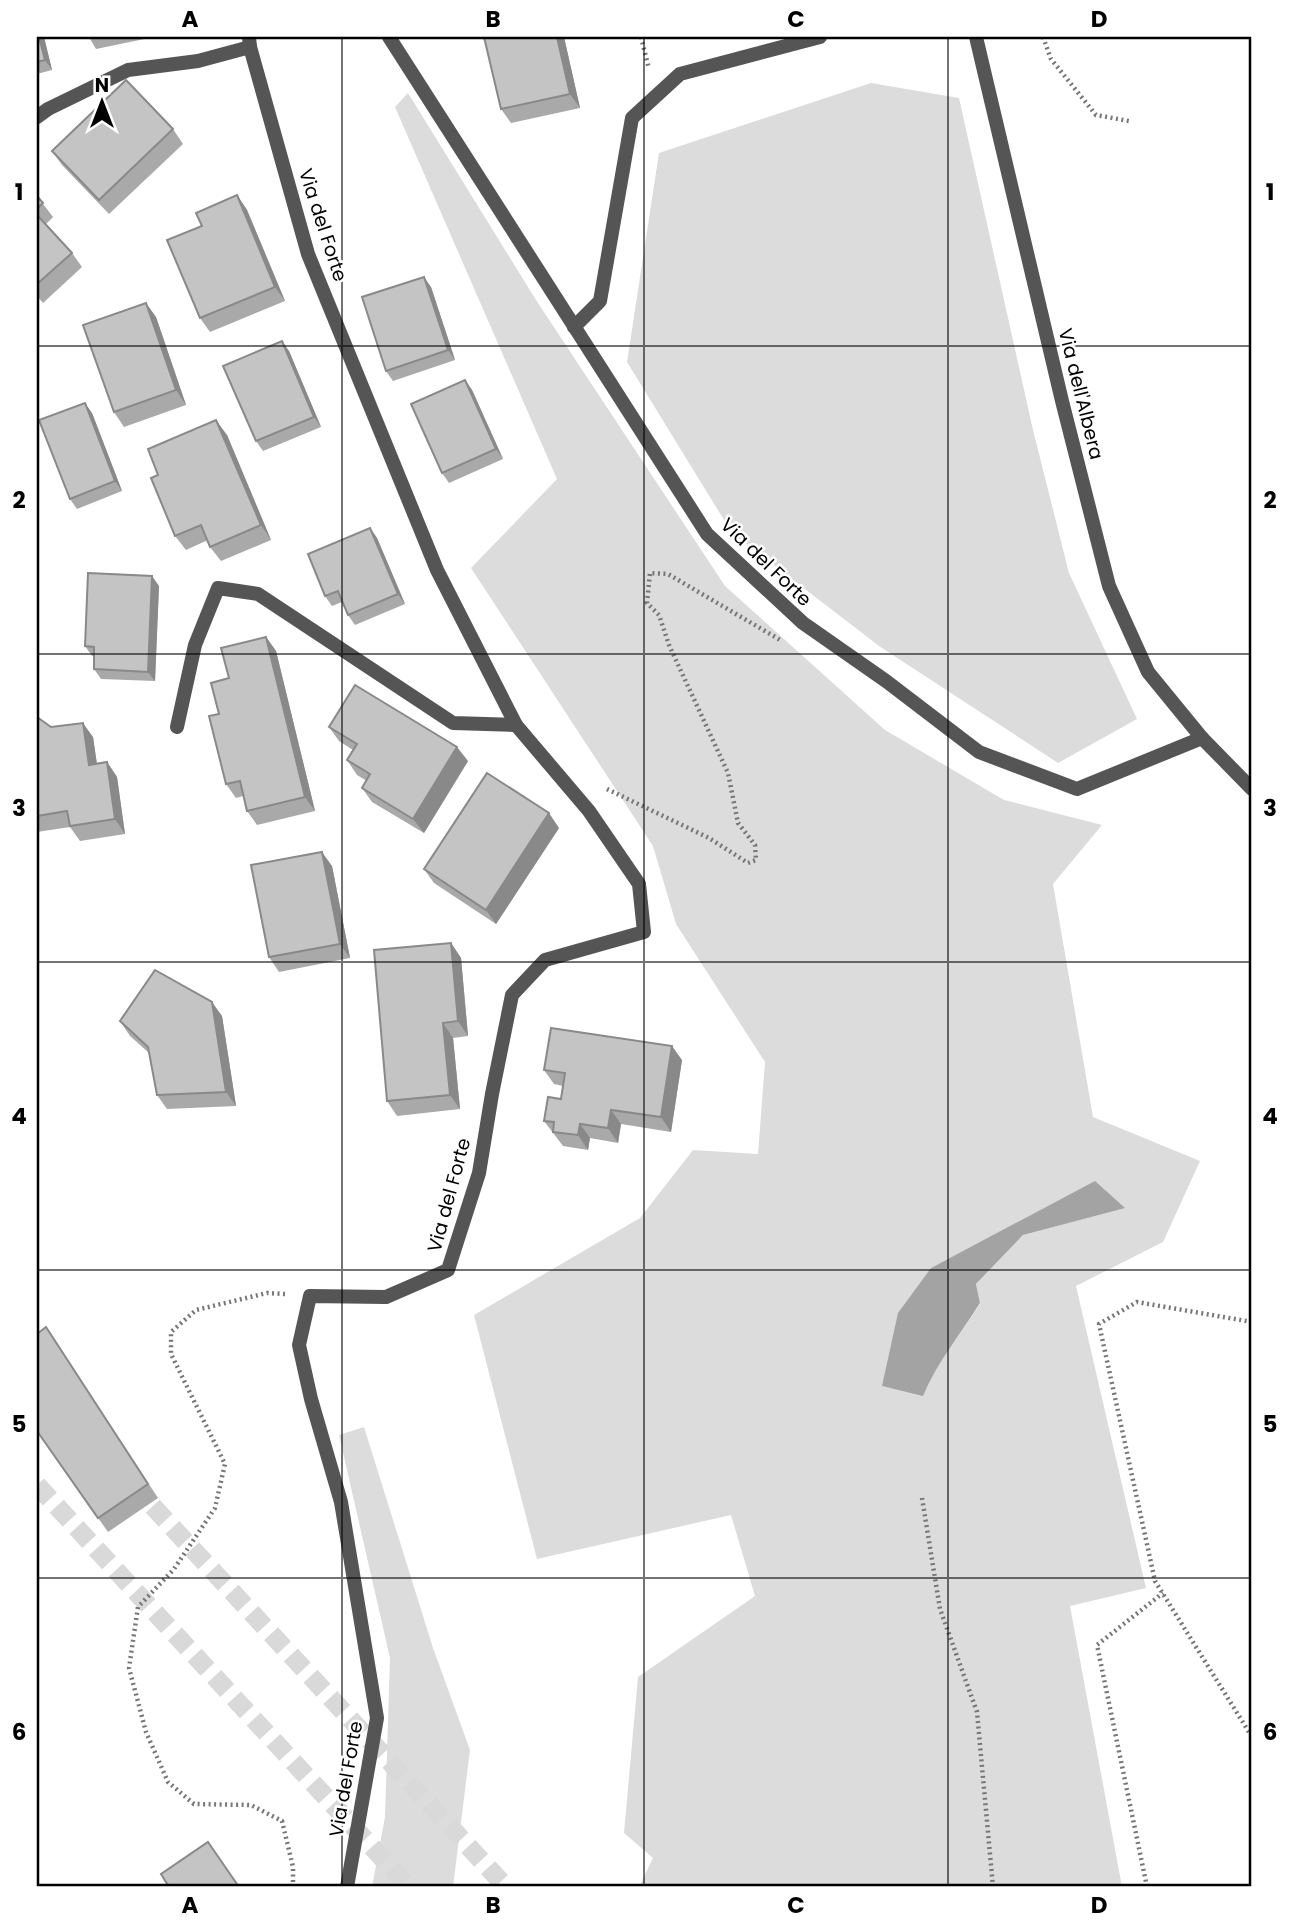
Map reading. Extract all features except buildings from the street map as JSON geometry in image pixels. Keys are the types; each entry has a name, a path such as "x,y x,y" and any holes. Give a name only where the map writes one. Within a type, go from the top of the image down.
{"street":[{"name":"Via del Forte","path":"389,37 707,534 803,623 886,681 979,752 1077,789 1202,738"},
{"path":"574,327 600,301 632,118 680,74 820,37"},
{"name":"Via dell'Albera","path":"976,37 1062,401 1109,586 1148,672 1202,738 1252,789"},
{"name":"Via del Forte","path":"249,42 308,254 437,570 516,725 589,811 639,884 644,932 545,960 512,995 479,1173 448,1270 386,1297 310,1296 299,1345 311,1399 341,1502 377,1718 348,1887"},
{"path":"37,117 128,70 198,61 249,42"},
{"path":"177,727 195,645 218,588 258,594 453,723 516,725"}],"path":[{"path":"1043,37 1051,60 1096,115 1129,121"},
{"path":"598,784 709,838 748,863 756,860 755,845 738,823 728,773 669,645 659,615 647,604 650,573 667,574 786,643"},
{"path":"293,1887 293,1867 282,1821 251,1805 194,1804 168,1782 146,1732 129,1668 138,1607 174,1569 215,1508 225,1464 171,1354 172,1332 196,1310 267,1293 310,1296"},
{"path":"1252,1322 1137,1302 1099,1324 1155,1581 1252,1737"},
{"path":"922,1498 940,1609 977,1712 993,1887"},
{"path":"1147,1887 1097,1645 1163,1593"}],"shaded area":[{"path":"871,83 959,98 1033,430 1069,573 1137,719 1058,763 879,646 732,533 627,362 659,153"},
{"path":"408,93 536,300 725,586 885,730 1004,800 1102,825 1053,884 1093,1117 1200,1161 1163,1242 1076,1286 1146,1588 1070,1606 1122,1887 639,1887 653,1858 624,1833 638,1677 755,1596 731,1515 537,1559 474,1315 640,1218 693,1150 758,1154 765,1062 676,924 653,846 471,568 557,479 395,107","holes":["1125,1207 1023,1235 976,1284 980,1304 942,1360 923,1395 882,1386 931,1268 1004,1230"]},
{"path":"1095,1181 1125,1208 1023,1235 976,1284 980,1303 942,1360 923,1396 882,1386 898,1313 931,1268"},
{"path":"364,1427 433,1648 470,1750 453,1887 372,1887 385,1817 390,1658 339,1435"}],"tunnel":[{"path":"37,1485 409,1887"},
{"path":"133,1485 506,1887"}]}
